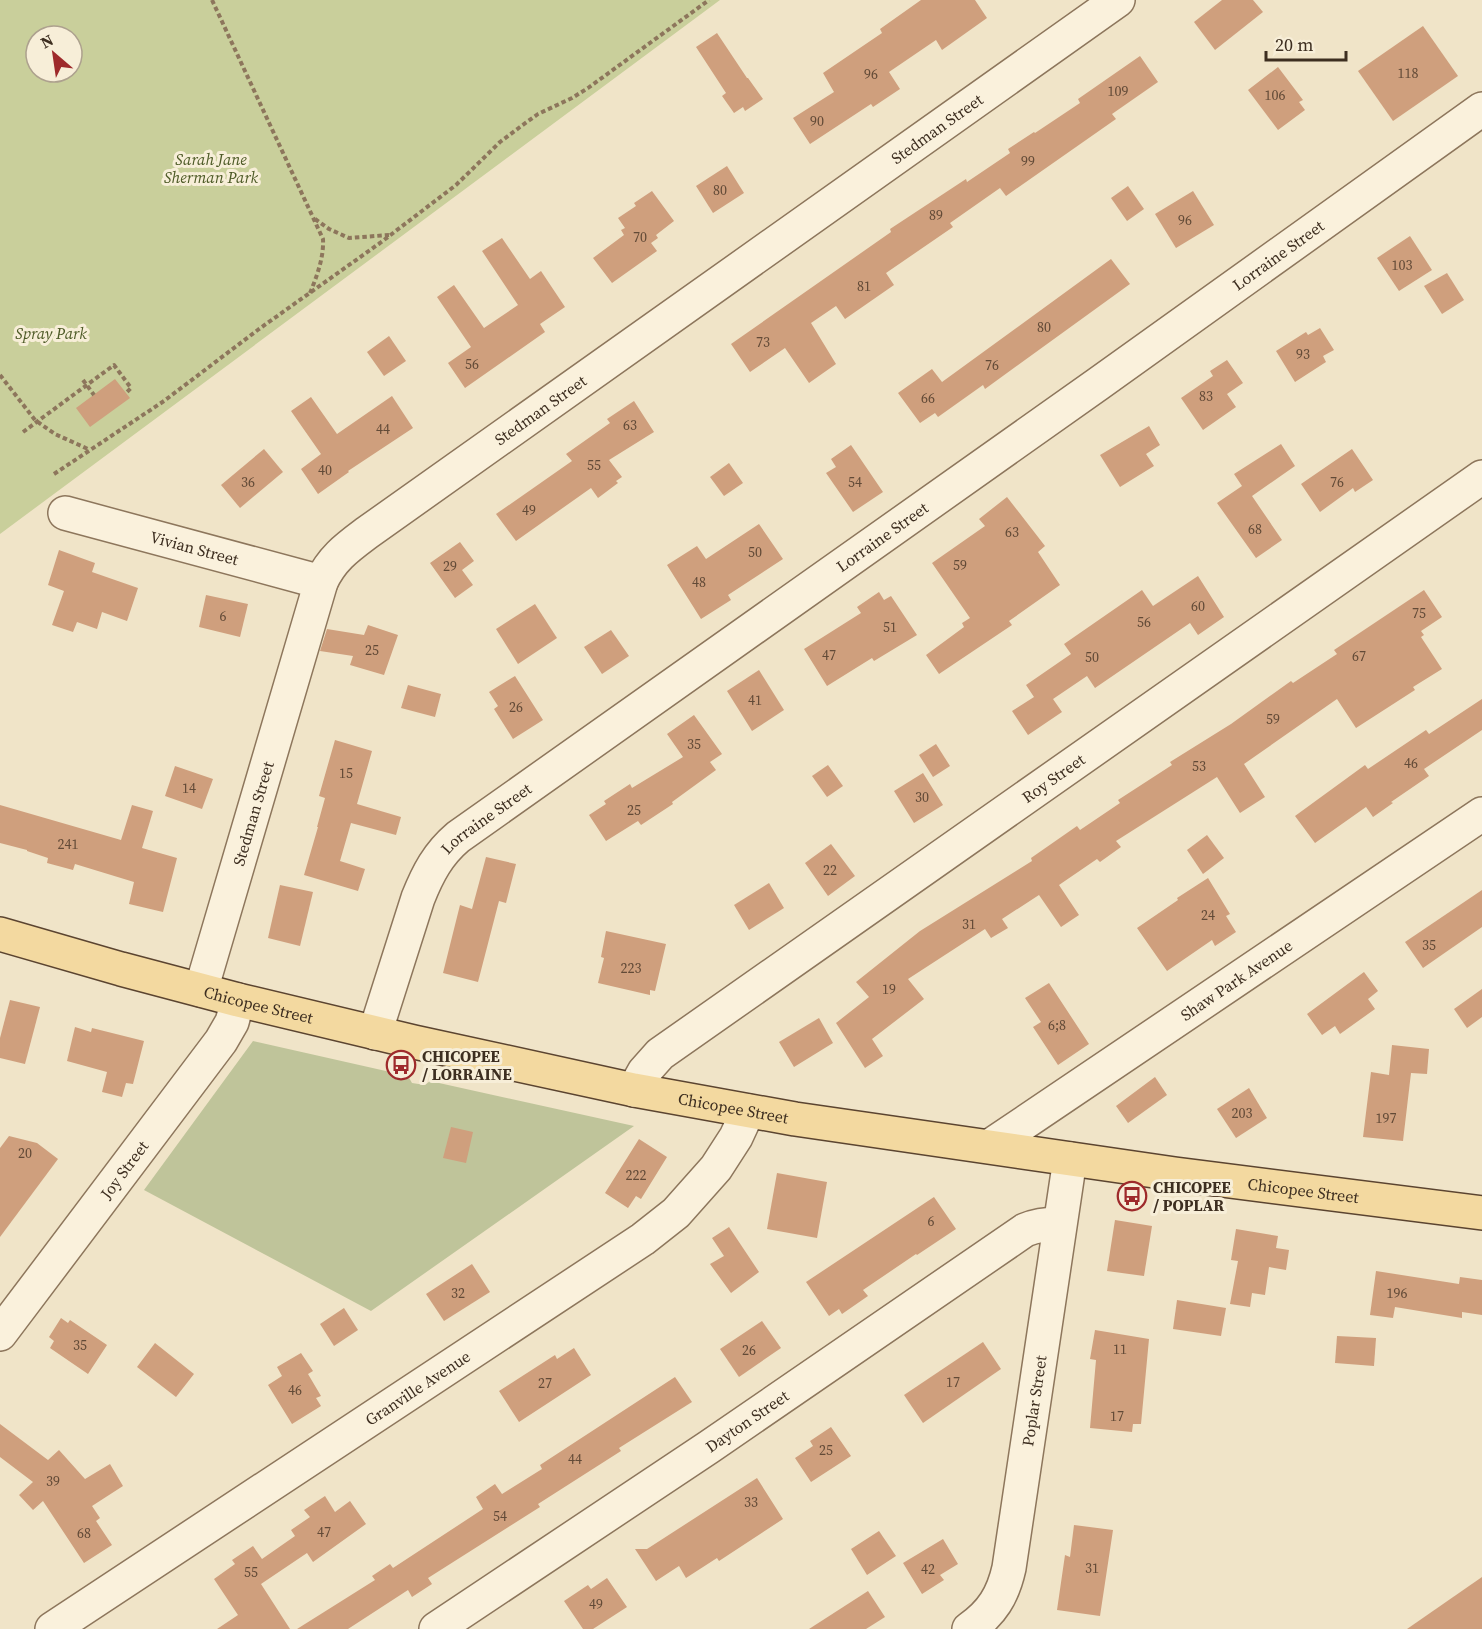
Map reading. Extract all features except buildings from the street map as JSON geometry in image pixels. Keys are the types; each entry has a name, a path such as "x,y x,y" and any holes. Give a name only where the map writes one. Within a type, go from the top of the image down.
{"main road":[{"name":"Chicopee Street","path":"0,934 238,1000 375,1033 634,1090 807,1121 1175,1174 1482,1213"}],"street":[{"name":"Stedman Street","path":"201,990 321,582 335,559 368,532 1118,0"},
{"name":"Lorraine Street","path":"375,1033 426,878 442,852 458,837 1482,109"},
{"name":"Roy Street","path":"634,1090 644,1071 660,1054 1482,477"},
{"name":"Vivian Street","path":"65,513 321,582"},
{"name":"Shaw Park Avenue","path":"990,1146 1482,814"},
{"name":"Joy Street","path":"0,1334 221,1041 232,1022 238,1000"},
{"name":"Granville Avenue","path":"52,1629 643,1239 676,1213 716,1168 736,1137 748,1111"},
{"name":"Poplar Street","path":"969,1629 990,1610 1002,1592 1006,1580 1070,1159"},
{"name":"Dayton Street","path":"436,1629 709,1447 1025,1230 1046,1224 1059,1224"}],"path":[{"path":"212,0 323,238 319,268 310,294"},
{"path":"54,474 164,400 390,235 456,184 520,127 538,114 588,88 709,0"},
{"path":"314,219 349,238 390,235"},
{"path":"23,432 114,365 131,388 126,393"},
{"path":"0,375 37,421 56,435 90,450"},
{"path":"83,380 94,395"}],"green space":[{"name":"Sarah Jane Sherman Park","path":"0,0 720,0 0,534"},
{"path":"253,1041 408,1076 412,1083 425,1085 430,1081 634,1126 371,1311 144,1190"}],"place":[{"name":"CHICOPEE / LORRAINE","path":"401,1065"},
{"name":"CHICOPEE / POPLAR","path":"1132,1196"}],"park label":[{"name":"Spray Park","path":"51,333"}]}
